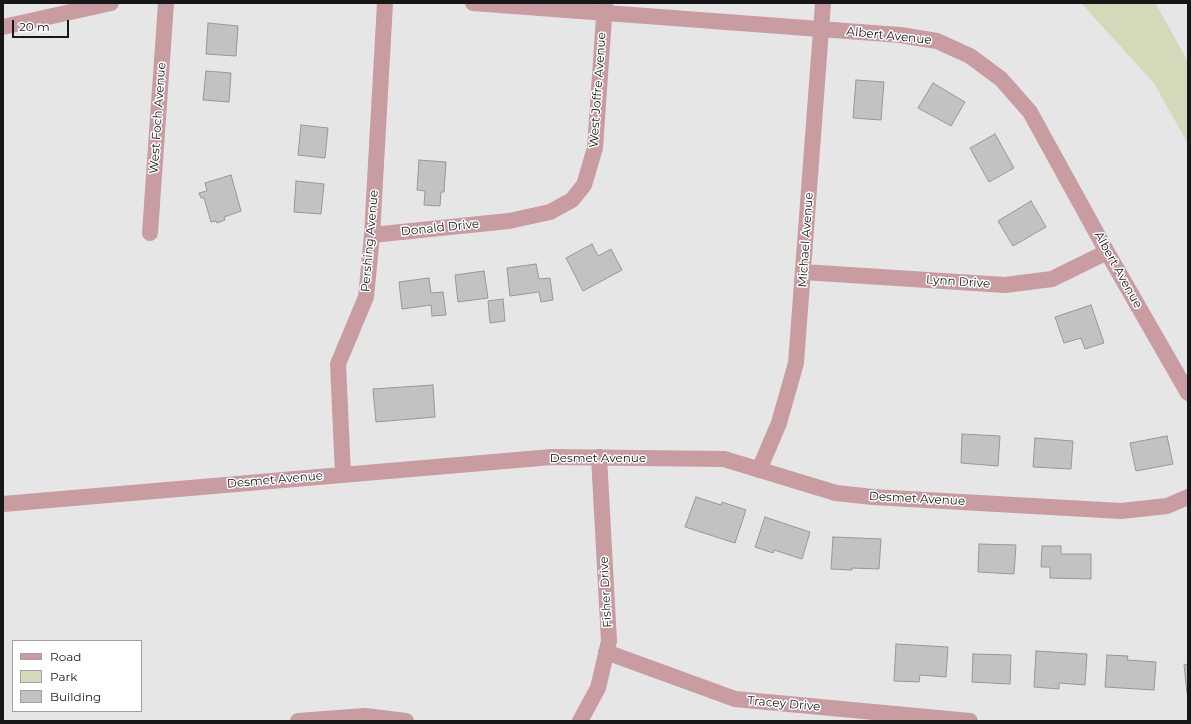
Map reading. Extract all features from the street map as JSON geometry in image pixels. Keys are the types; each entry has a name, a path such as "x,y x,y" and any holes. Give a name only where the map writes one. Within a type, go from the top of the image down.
{"street":[{"path":"3,27 111,3"},
{"name":"West Foch Avenue","path":"150,233 166,3"},
{"name":"Pershing Avenue","path":"343,474 338,364 366,297 372,235 385,3"},
{"name":"Albert Avenue","path":"473,3 604,7 821,30 900,35 937,41 970,56 1001,79 1030,112 1107,252 1188,393"},
{"name":"Michael Avenue","path":"760,470 779,423 796,363 823,3"},
{"name":"West Joffre Avenue","path":"509,221 550,212 572,200 584,184 595,148 604,7"},
{"name":"Donald Drive","path":"372,235 509,221"},
{"name":"Lynn Drive","path":"803,272 1005,285 1052,279 1107,252"},
{"name":"Desmet Avenue","path":"3,504 552,457 724,459 836,493 873,497 1121,511 1167,506 1188,497"},
{"name":"Fisher Drive","path":"580,721 598,688 609,641 599,457"},
{"name":"Tracey Drive","path":"606,652 735,699 970,721"},
{"path":"298,721 365,716 406,721"}],"green space":[{"path":"1081,3 1155,3 1188,61 1188,144 1154,83"}],"building":[{"path":"208,23 238,26 236,56 206,54"},
{"path":"206,71 231,73 229,102 203,100"},
{"path":"856,80 884,82 881,120 853,118"},
{"path":"933,83 965,102 951,126 918,108"},
{"path":"301,125 328,128 325,158 298,155"},
{"path":"995,134 1014,168 989,182 970,148"},
{"path":"419,160 446,162 444,192 441,192 440,206 424,205 425,191 417,190"},
{"path":"231,175 241,211 224,217 225,220 217,223 216,221 211,222 204,198 201,198 199,193 207,191 205,183"},
{"path":"296,181 324,184 321,214 294,212"},
{"path":"1031,201 1046,227 1013,246 998,221"},
{"path":"592,244 598,256 611,249 622,270 583,291 566,258"},
{"path":"536,264 539,279 550,278 553,300 541,302 539,292 510,296 507,268"},
{"path":"484,271 488,298 458,302 455,275"},
{"path":"429,278 431,293 443,292 446,315 432,316 431,305 402,309 399,282"},
{"path":"503,299 505,321 490,323 488,301"},
{"path":"1091,305 1104,343 1085,349 1081,338 1064,343 1055,317"},
{"path":"433,385 435,417 376,422 373,389"},
{"path":"962,434 1000,436 998,466 961,463"},
{"path":"1167,436 1173,464 1136,471 1130,443"},
{"path":"1035,438 1073,441 1071,469 1033,467"},
{"path":"696,497 721,505 722,502 746,510 735,543 685,527"},
{"path":"765,517 810,532 802,559 774,550 773,553 755,547"},
{"path":"833,537 881,539 879,569 831,569"},
{"path":"979,544 1016,545 1014,574 978,572"},
{"path":"1042,546 1061,546 1061,554 1091,554 1091,579 1050,578 1050,567 1041,567"},
{"path":"896,644 948,647 946,677 920,675 919,682 894,681"},
{"path":"1036,651 1087,654 1085,685 1059,683 1059,689 1034,687"},
{"path":"973,654 1011,655 1010,684 972,682"},
{"path":"1107,655 1128,656 1127,660 1156,662 1154,690 1105,687"},
{"path":"1188,664 1188,693 1187,693 1184,665"}]}
